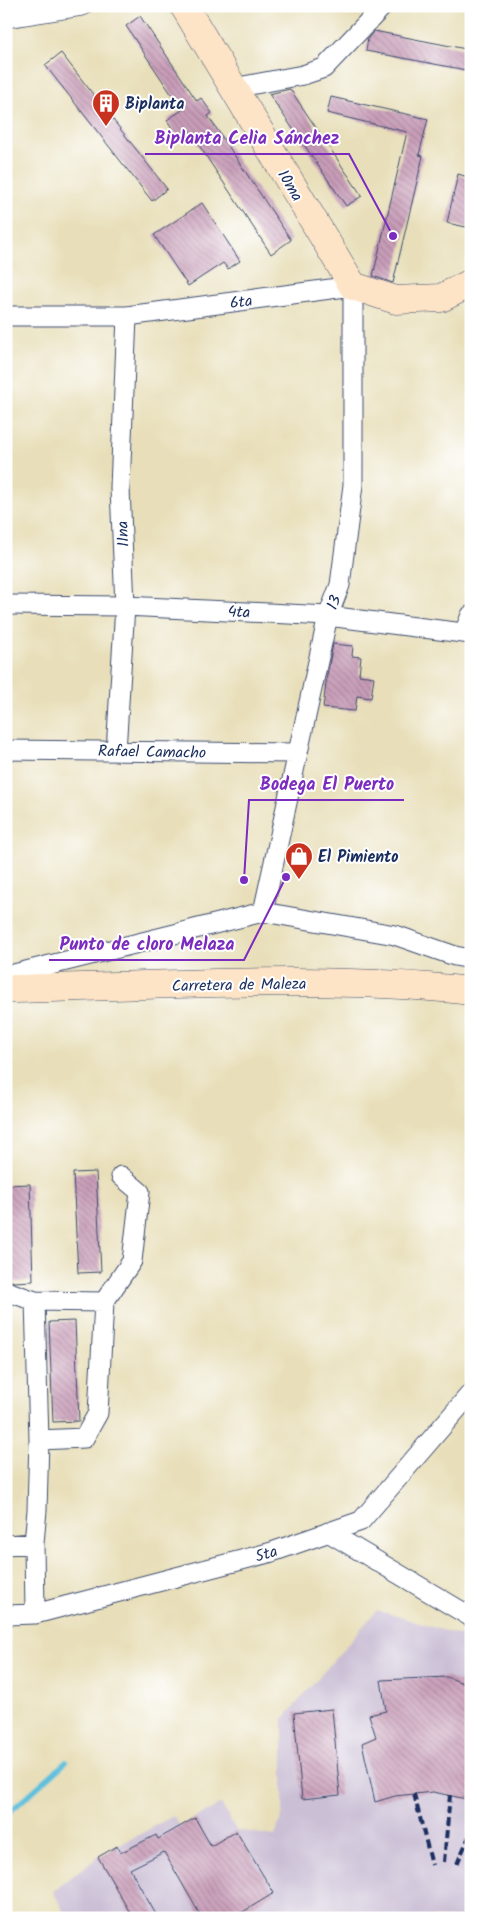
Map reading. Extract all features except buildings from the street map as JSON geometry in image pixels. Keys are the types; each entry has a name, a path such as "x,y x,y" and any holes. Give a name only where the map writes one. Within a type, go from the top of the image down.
{"main road":[{"name":"10ma","path":"184,6 353,286"},
{"name":"6ta","path":"353,286 396,300 440,298 471,283"},
{"name":"Carretera de Maleza","path":"6,989 283,982 471,991"}],"street":[{"path":"6,18 82,6"},
{"path":"233,88 303,75 324,68 383,6"},
{"name":"6ta","path":"6,316 127,316 353,286"},
{"name":"13","path":"263,912 328,616 340,585 353,485 353,286"},
{"name":"11na","path":"116,751 125,606 120,488 127,316"},
{"name":"4ta","path":"6,605 125,606 328,616 467,633"},
{"path":"467,633 471,615"},
{"name":"Rafael Camacho","path":"6,750 297,753"},
{"path":"6,976 263,912 395,936 455,956 471,959"},
{"path":"39,1440 84,1438 98,1413 104,1302 132,1260 140,1192 120,1176"},
{"path":"6,1290 35,1301 104,1302"},
{"path":"35,1301 39,1440 34,1543 35,1614"},
{"name":"5ta","path":"6,1615 35,1614 272,1552 361,1521 471,1394"},
{"path":"328,1532 471,1617"},
{"path":"6,1545 34,1543"}],"shaded area":[{"path":"377,1610 471,1639 471,1918 67,1918 53,1891 98,1857 173,1816 180,1826 221,1804 236,1830 275,1836 283,1812 283,1719"}],"waterway":[{"path":"6,1815 66,1762"}],"railway":[{"path":"414,1794 432,1865"},
{"path":"444,1862 450,1795"},
{"path":"457,1864 471,1832"}],"place":[{"name":"Biplanta","path":"106,127"},
{"name":"Biplanta Celia Sánchez","path":"393,236"},
{"name":"Punto de cloro Melaza","path":"286,877"},
{"name":"Bodega El Puerto","path":"244,880"},
{"name":"El Pimiento","path":"299,880"}]}
